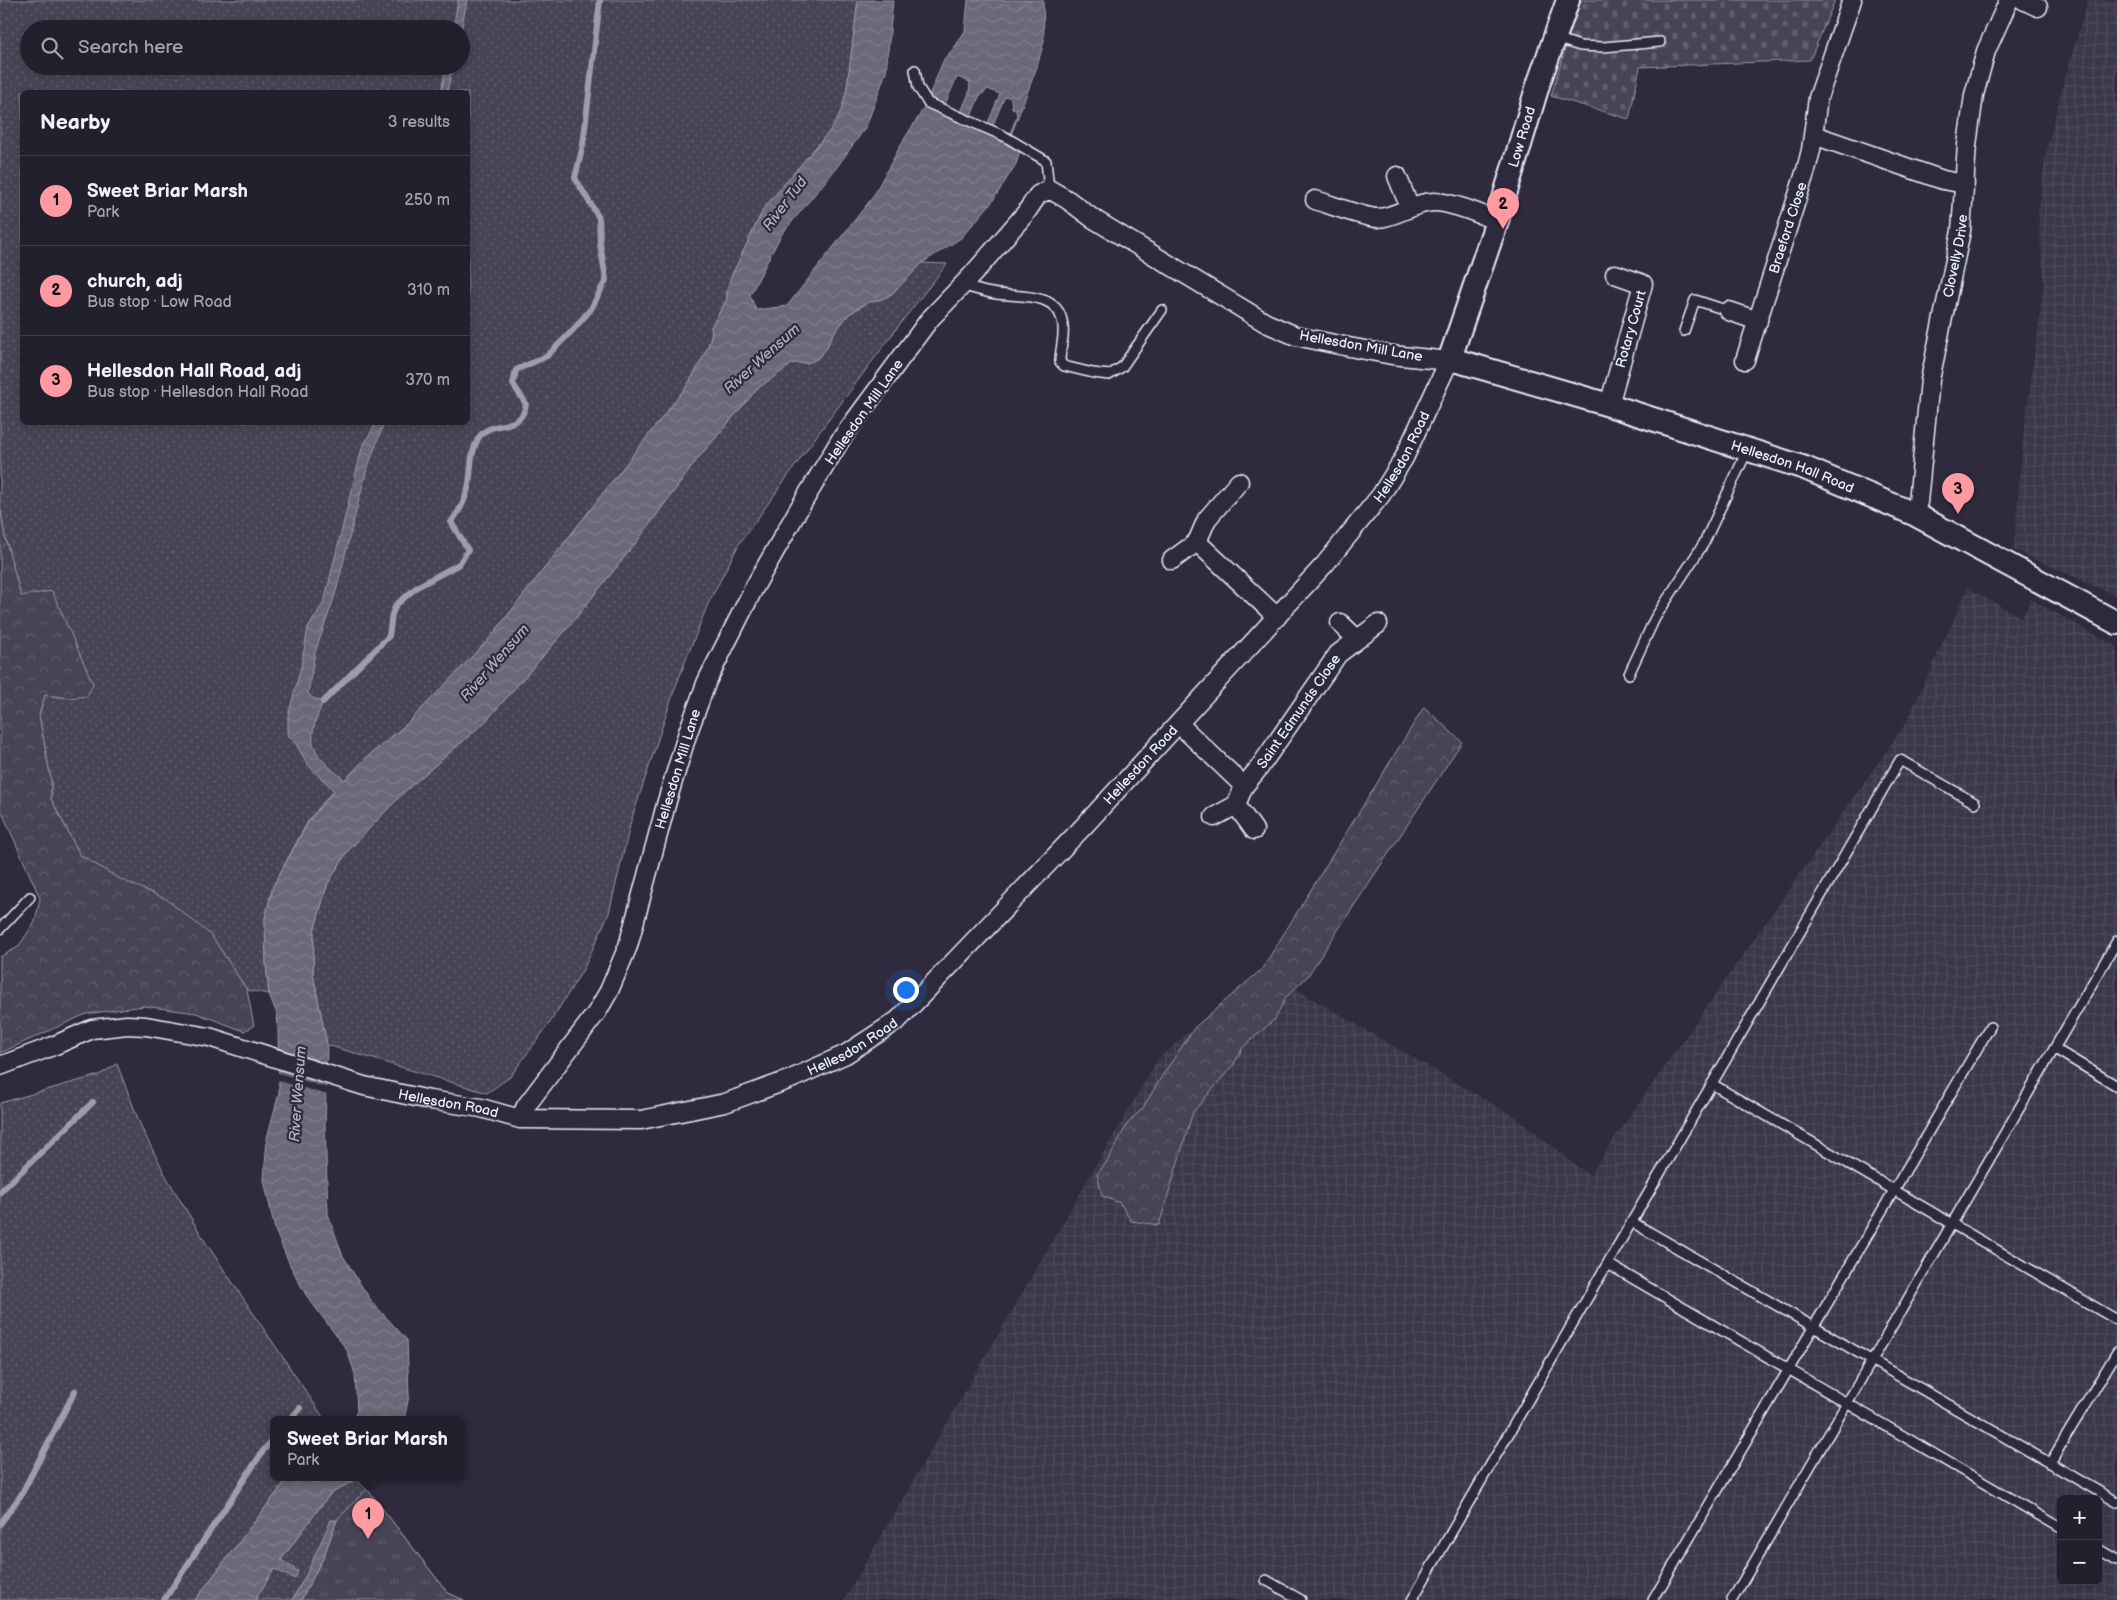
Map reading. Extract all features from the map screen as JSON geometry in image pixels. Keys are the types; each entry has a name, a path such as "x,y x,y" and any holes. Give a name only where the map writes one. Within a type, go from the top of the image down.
{"street":[{"name":"Low Road","path":"1448,360 1497,221 1538,85 1568,0"},
{"name":"Braeford Close","path":"1745,360 1806,170 1814,135 1818,98 1852,0"},
{"name":"Clovelly Drive","path":"1914,514 1918,502 1930,380 1961,231 1974,95 1986,51 2009,0"},
{"path":"1814,135 1943,180 1965,184"},
{"path":"1397,176 1410,208"},
{"name":"Hellesdon Mill Lane","path":"520,1119 526,1106 597,1012 609,992 628,946 667,801 688,732 707,681 755,586 841,439 929,320 973,274 1025,214 1038,195 1049,189 1068,200 1092,218 1266,323 1296,336 1392,355 1448,360"},
{"path":"1315,200 1376,218 1393,215 1410,208 1434,202 1470,210 1497,221"},
{"name":"Rotary Court","path":"1610,405 1643,284 1615,274"},
{"path":"1729,311 1758,321"},
{"name":"Hellesdon Hall Road","path":"1448,360 1458,361 1610,405 1805,468 1914,514 2117,623"},
{"name":"Hellesdon Road","path":"0,1066 92,1029 127,1025 209,1037 364,1086 430,1100 481,1108 520,1119 641,1120 716,1105 791,1079 846,1054 898,1020 1179,724 1326,564 1381,496 1408,449 1448,360"},
{"path":"1172,560 1197,542 1207,519 1239,482"},
{"path":"1197,542 1278,617"},
{"path":"1340,623 1356,639"},
{"name":"Saint Edmunds Close","path":"1236,805 1244,786 1259,768 1338,654 1378,624"},
{"path":"1179,724 1244,786"},
{"path":"1214,817 1236,805 1254,830"}],"lane":[{"path":"1555,38 1580,46 1603,47 1660,42"},
{"path":"915,70 918,87 928,103 1004,136 1046,161 1049,189"},
{"path":"961,285 992,294 1033,296 1056,306 1061,314 1064,331 1060,362 1064,366 1109,375 1122,367 1162,310"},
{"path":"1684,331 1695,300 1729,311"},
{"path":"1629,674 1655,618 1704,543 1748,449"},
{"path":"1412,1600 1900,760 1975,803"},
{"path":"0,929 30,897"},
{"path":"1732,1600 2117,941"},
{"path":"1653,1600 1990,1027"},
{"path":"2055,1049 2117,1086"},
{"path":"1712,1084 2117,1320"},
{"path":"1632,1222 2117,1502"},
{"path":"1608,1264 2057,1526"},
{"path":"2050,1464 2117,1352"},
{"path":"2102,1551 2117,1560"},
{"path":"1266,1580 1301,1600"}],"shaded area":[{"path":"2088,0 2117,0 2117,596 2014,550 2022,447 2044,283 2038,212 2046,153 2062,88"},
{"path":"1968,588 2022,618 2031,599 2117,647 2117,1600 844,1600 1158,1059 1262,969 1518,1119 1590,1176 1611,1143 1906,723"}],"green space":[{"path":"0,0 858,0 847,88 842,109 833,127 764,208 731,277 727,289 727,299 711,327 707,349 686,387 491,637 408,723 366,758 327,798 308,821 273,886 265,918 269,994 247,990 211,935 80,855 51,799 51,780 39,715 45,695 70,698 21,596 5,537 0,505"},
{"path":"1580,0 1835,0 1810,60 1640,67 1629,119 1551,96"},
{"path":"922,263 947,264 818,434 739,544 707,606 675,688 631,821 609,913 584,968 551,1021 510,1077 487,1093 327,1045 313,974 314,931 327,885 347,852 404,792 485,722 566,630 638,540 699,457 757,389 793,363 807,363 826,349 833,334 849,314 869,302 882,299 893,293"},
{"path":"0,505 5,537 21,596 52,591 93,684 87,696 70,698 45,695 39,715 51,780 51,799 80,855 118,878 166,899 211,935 247,990 254,1026 244,1031 196,1013 144,1006 86,1014 0,1053 0,957 18,947 35,922 40,898 0,808"},
{"path":"1424,707 1462,742 1307,977 1286,997 1275,1019 1243,1047 1234,1064 1193,1112 1159,1225 1131,1221 1120,1203 1102,1196 1097,1174 1106,1163 1128,1123 1143,1108 1195,1027 1262,969"},
{"path":"117,1064 142,1129 167,1178 206,1243 322,1416 270,1416 270,1481 286,1481 195,1600 0,1600 0,1103 99,1075"},
{"path":"353,1481 358,1481 367,1489 448,1593 464,1600 323,1558 306,1575 292,1600 255,1600 274,1569 329,1495"},
{"path":"367,1489 448,1593 464,1600 301,1600 323,1558 337,1520"}],"water":[{"path":"458,0 467,0 463,20 455,20"},
{"path":"858,0 893,0 886,72 866,127 834,171 781,235 750,295 756,310 787,306 872,198 903,141 924,108 944,59 965,31 968,0 1043,0 1044,41 1037,67 1011,135 1021,148 1016,164 992,202 961,238 922,263 893,293 882,299 869,302 849,314 833,334 826,349 817,359 807,363 793,363 757,389 699,457 638,540 566,630 485,722 404,792 347,852 327,885 314,931 313,974 327,1045 325,1126 328,1214 342,1254 357,1279 372,1302 407,1340 409,1396 405,1416 355,1416 357,1411 355,1374 347,1350 306,1295 291,1267 275,1230 264,1180 267,1138 279,1093 277,1014 269,994 265,918 273,886 309,821 334,791 311,768 288,735 288,716 301,667 308,628 324,602 362,448 375,425 383,425 366,472 335,595 315,652 308,693 312,698 323,702 314,728 314,747 318,755 345,780 366,758 408,723 491,637 686,387 707,349 711,327 727,299 727,289 731,277 764,208 833,127 842,109 847,88","holes":["957,77 970,82 969,93 958,119 941,113","988,89 1000,94 985,130 968,123 979,97","1005,96 1011,98 1012,108 1016,110 1017,116 1008,139 990,132"]},
{"path":"444,75 451,75 447,90 441,90"},
{"path":"286,1481 352,1481 329,1495 281,1560 298,1571 295,1579 274,1569 255,1600 195,1600"},
{"path":"331,1520 337,1520 323,1558 301,1600 292,1600 306,1575"}],"pier":[{"path":"276,1072 328,1088 328,1095 276,1080"}],"waterway":[{"path":"323,702 389,636 392,614 396,605 417,587 459,564 468,550 451,522 465,498 473,451 478,439 483,432 512,423 523,414 526,404 513,384 516,370 547,356 591,309 606,280 600,243 599,218 575,178 583,145 600,0"},
{"path":"0,1192 93,1102"},
{"path":"0,1524 21,1495 75,1391"},
{"path":"293,1416 300,1408"},
{"path":"164,1600 270,1443"}],"place":[{"name":"church, adj","path":"1503,229"},
{"name":"Hellesdon Hall Road, adj","path":"1958,514"},
{"name":"Sweet Briar Marsh","path":"368,1539"}],"water label":[{"name":"River Tud","path":"785,204"},
{"name":"River Wensum","path":"762,359"},
{"name":"River Wensum","path":"495,663"},
{"name":"River Wensum","path":"298,1094"}]}
